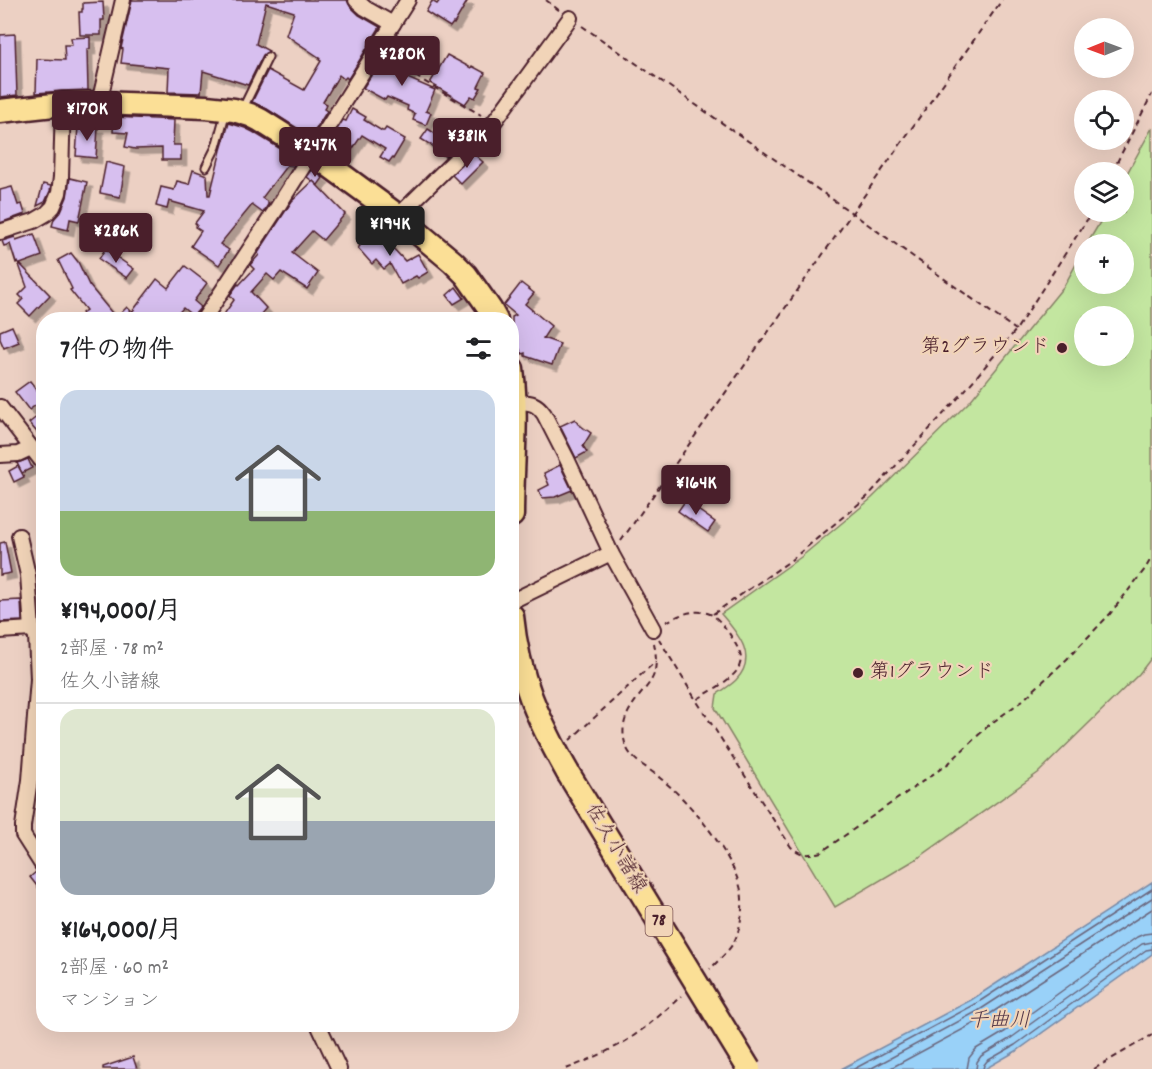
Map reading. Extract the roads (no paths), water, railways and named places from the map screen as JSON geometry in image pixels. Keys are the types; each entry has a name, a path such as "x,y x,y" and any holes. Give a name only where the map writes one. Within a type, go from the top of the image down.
{"main road":[{"path":"0,111 63,104 99,103 206,106 234,110 260,120 312,153 398,216 466,275 491,312"},
{"name":"佐久小諸線","path":"519,661 536,710 568,773 749,1069"}],"street":[{"path":"99,103 123,0"},
{"path":"356,0 365,8 393,24"},
{"path":"208,312 408,0"},
{"path":"398,216 494,122 570,18"},
{"path":"0,232 34,221 53,207 59,193 61,177 63,104"},
{"path":"519,402 533,403 543,414 611,553 653,629"},
{"path":"0,407 25,451 36,459"},
{"path":"0,455 25,451"},
{"path":"0,468 25,451"},
{"path":"18,536 28,575 36,626"},
{"path":"519,598 611,553"},
{"path":"0,631 36,632"},
{"path":"36,704 30,780 23,826 24,835 36,855"},
{"path":"322,1032 339,1069"}],"lane":[{"path":"206,167 234,110 268,57"}],"water":[{"name":"千曲川","path":"1152,882 1152,954 1018,1050 985,1069 841,1069 971,1000"}],"place":[{"name":"第2グラウンド","path":"1062,348"},
{"name":"第1グラウンド","path":"858,673"}]}
